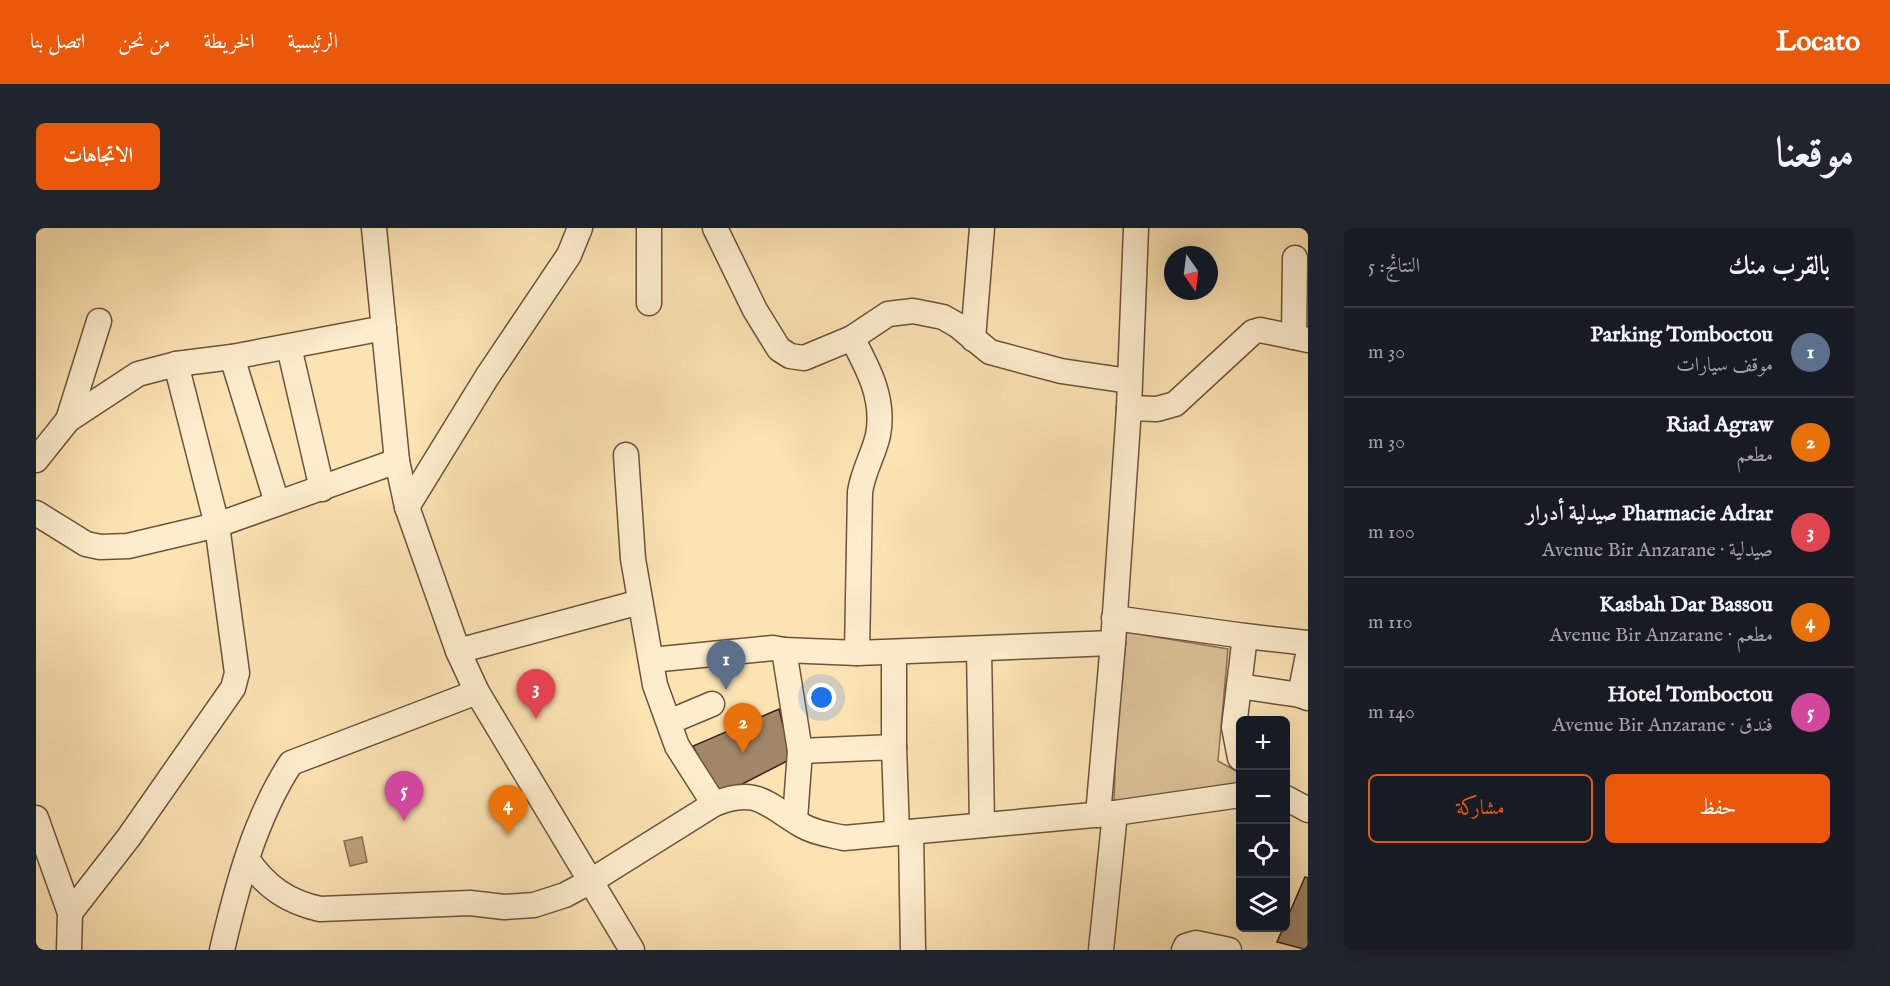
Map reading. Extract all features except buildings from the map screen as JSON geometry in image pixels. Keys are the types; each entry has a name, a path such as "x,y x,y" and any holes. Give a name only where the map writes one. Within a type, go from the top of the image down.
{"street":[{"path":"374,228 397,461 407,507 458,651 477,692 632,950"},
{"path":"407,507 487,377 569,255 580,228"},
{"path":"649,228 649,303"},
{"path":"715,228 755,310 779,349 790,356 804,358 852,338 888,314 913,311 943,317 957,325 990,352 1060,371 1129,381"},
{"path":"973,339 982,228"},
{"path":"1101,950 1114,618 1129,408 1136,228"},
{"path":"1129,408 1157,410 1175,404 1253,332 1260,330 1301,339 1295,258"},
{"path":"68,420 99,321"},
{"path":"36,460 68,420 138,374 176,364 232,357 384,328"},
{"path":"852,338 876,388 879,416 878,434 862,479 860,492 857,653"},
{"path":"289,347 322,489"},
{"path":"232,357 277,502"},
{"path":"70,913 129,837 233,688 237,674 237,654 217,525 176,364"},
{"path":"626,455 633,559 655,685 677,746 714,804"},
{"path":"36,513 86,544 100,547 128,546 217,525 397,461"},
{"path":"458,651 640,602"},
{"path":"1114,618 1308,643"},
{"path":"1236,737 1234,727 1245,636"},
{"path":"651,660 773,648 857,653 1113,643"},
{"path":"784,650 800,751 795,819"},
{"path":"979,650 982,825"},
{"path":"894,652 894,747 904,832 913,950"},
{"path":"1239,686 1304,697 1308,655"},
{"path":"222,950 247,859 274,789 291,763 477,692"},
{"path":"669,722 712,704"},
{"path":"800,751 894,747"},
{"path":"247,859 264,881 296,903 320,909 470,903 504,906 534,905 565,895 591,881 714,804 734,796 750,796 804,826 844,838 1106,814 1236,796"},
{"path":"1290,800 1308,810"},
{"path":"36,818 70,913 69,950"},
{"path":"1184,950 1186,946 1196,943 1229,950"}],"shaded area":[{"path":"1120,631 1228,649 1218,761 1236,771 1236,786 1114,801"},
{"path":"362,837 367,862 350,866 344,841"}],"place":[{"name":"Parking Tomboctou","path":"726,690"},
{"name":"Pharmacie Adrar صيدلية أدرار","path":"536,719"},
{"name":"Riad Agraw","path":"743,753"},
{"name":"Hotel Tomboctou","path":"404,821"},
{"name":"Kasbah Dar Bassou","path":"508,835"}]}
